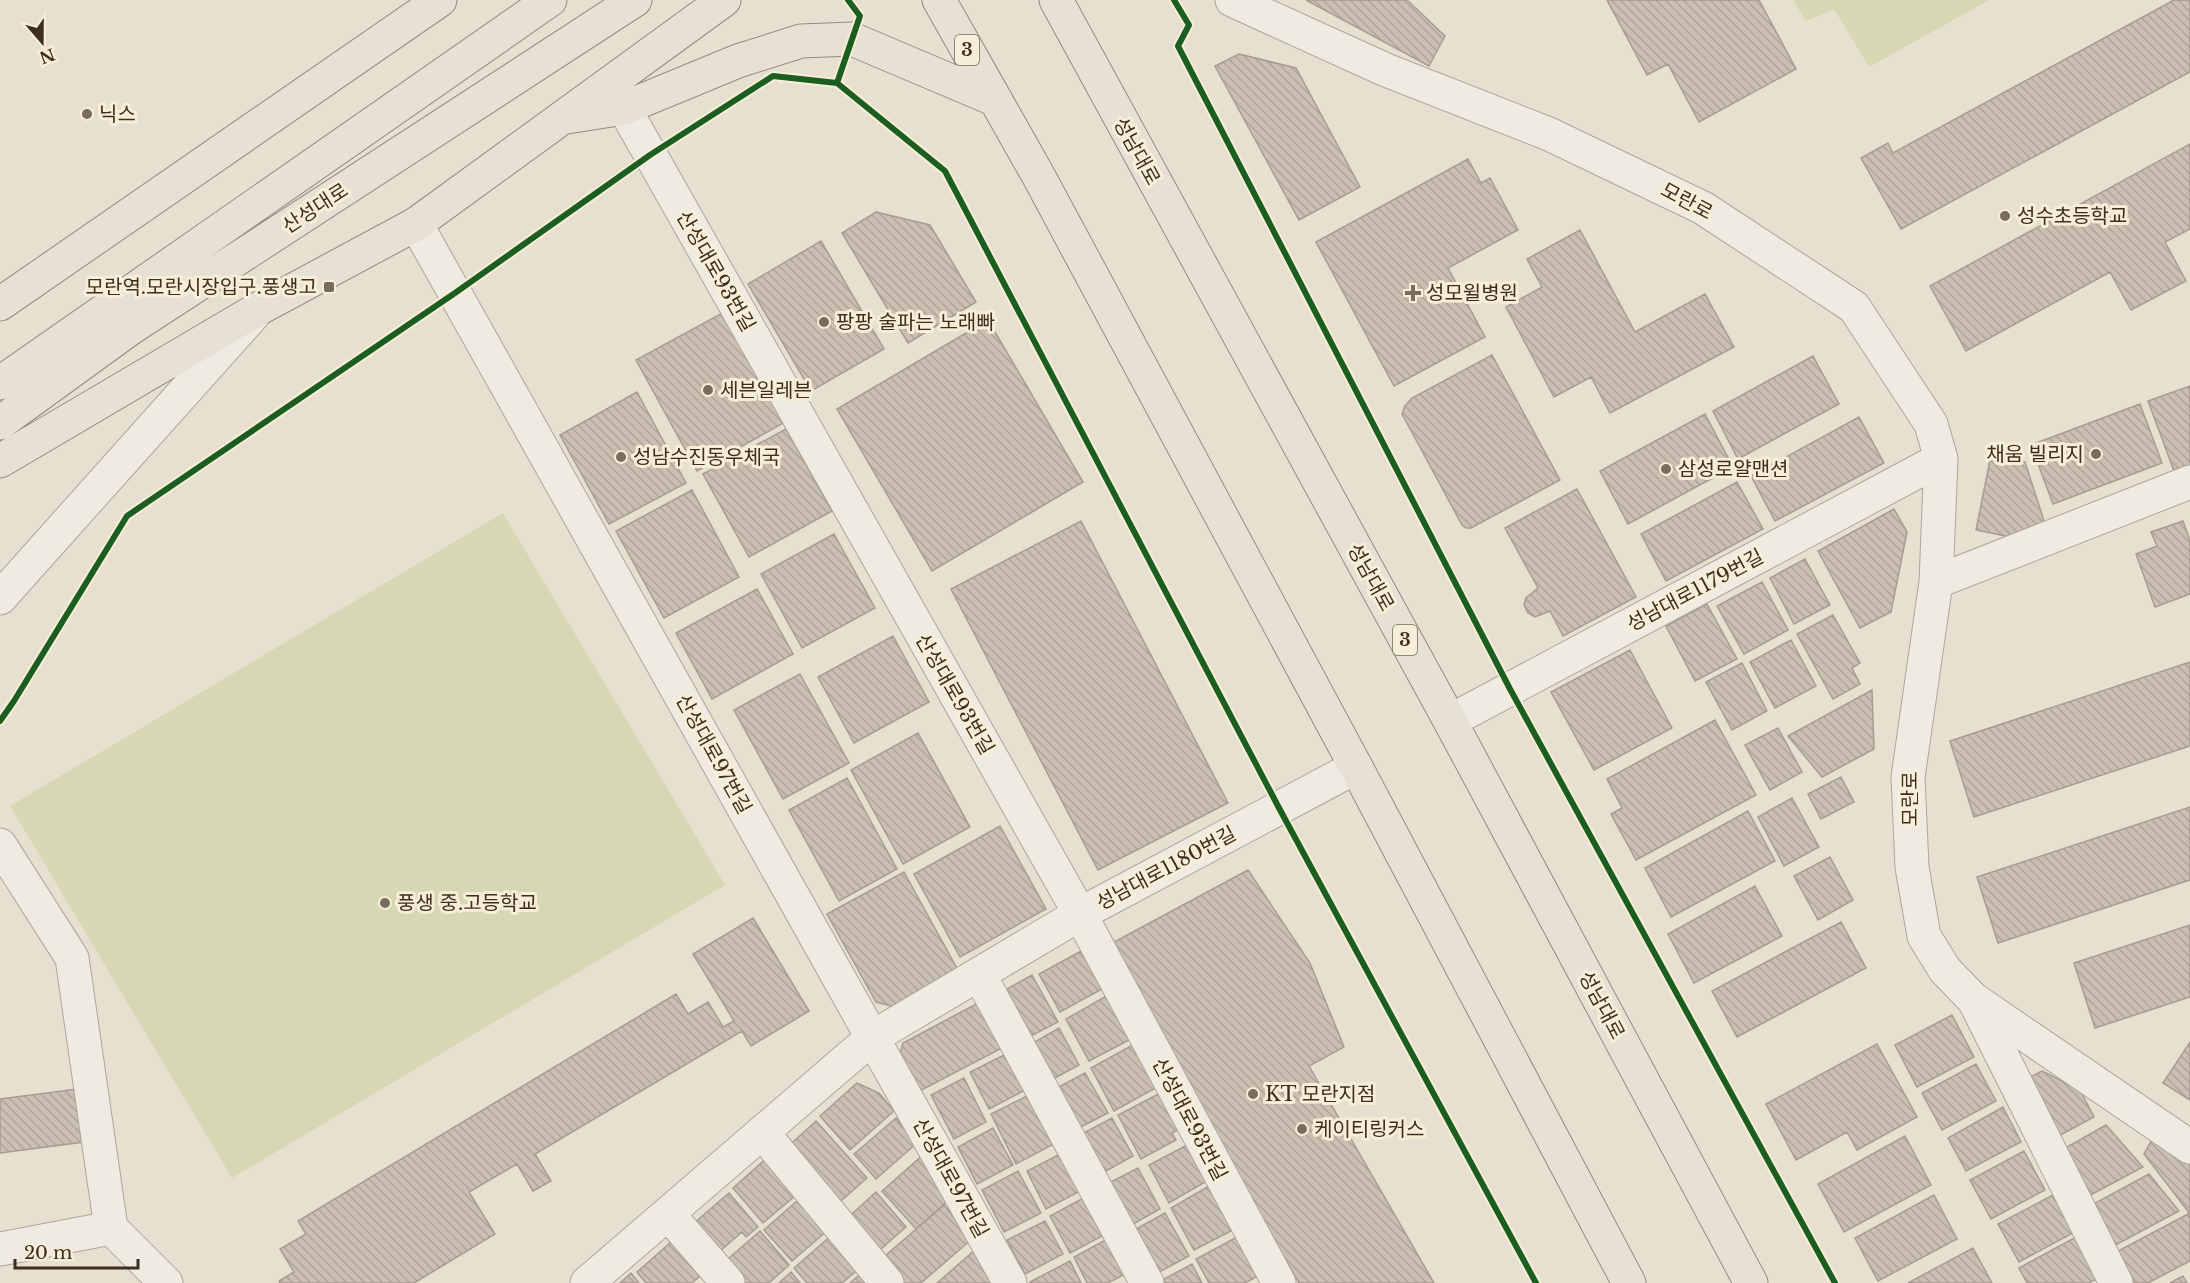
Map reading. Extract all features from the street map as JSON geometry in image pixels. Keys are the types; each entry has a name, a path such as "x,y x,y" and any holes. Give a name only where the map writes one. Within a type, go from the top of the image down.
{"main road":[{"path":"0,304 440,0"},
{"name":"산성대로","path":"0,423 124,315 550,0"},
{"name":"산성대로","path":"0,383 124,315 635,0"},
{"path":"0,461 258,309 416,224 724,0"},
{"name":"3","path":"939,0 1038,175 1356,767 1629,1283"},
{"name":"성남대로","path":"1056,0 1449,721 1751,1283"},
{"path":"561,118 624,108 738,61 801,41 852,39 996,100"}],"street":[{"name":"모란로","path":"1232,0 1386,70 1549,134 1703,208 1854,307 1931,424 1941,459 1936,582 1908,777 1912,867 1924,936 1945,970 1973,999 2190,1147"},
{"name":"산성대로93번길","path":"624,108 1080,914 1279,1283"},
{"name":"산성대로97번길","path":"416,224 1010,1283"},
{"path":"0,598 258,309"},
{"name":"성남대로1179번길","path":"1449,721 1941,459"},
{"path":"1936,582 2190,482"},
{"name":"성남대로1180번길","path":"587,1283 873,1037 1080,914 1356,767"},
{"path":"0,845 72,958 111,1228 166,1283"},
{"path":"979,974 1147,1283"},
{"name":"모란로","path":"1973,999 2116,1283"},
{"path":"762,1132 887,1283"},
{"path":"668,1214 728,1283"},
{"path":"0,1249 111,1228"}],"path":[{"path":"1184,36 1178,46 1268,219"}],"green space":[{"path":"1793,0 1989,0 1869,67 1834,9 1806,21"},
{"path":"503,513 725,885 232,1178 10,806"}],"building":[{"path":"1306,0 1407,0 1445,36 1429,66"},
{"path":"1607,0 1759,0 1796,69 1699,122 1668,64 1647,75"},
{"path":"2174,0 2190,0 2190,72 1901,229 1861,158 1888,143 1893,153"},
{"path":"1239,54 1296,68 1360,187 1299,220 1215,66"},
{"path":"2190,144 2190,229 2165,242 2186,281 2131,310 2110,272 1966,351 1930,286"},
{"path":"1468,159 1481,183 1490,178 1518,230 1448,268 1485,337 1394,386 1316,242"},
{"path":"876,212 930,225 976,302 908,343 842,233"},
{"path":"1580,230 1635,332 1705,294 1734,347 1610,413 1591,377 1554,397 1506,307 1542,287 1527,259"},
{"path":"821,241 884,349 811,391 748,284"},
{"path":"726,311 787,421 697,471 636,360"},
{"path":"988,320 1083,482 932,571 837,409"},
{"path":"1492,355 1560,480 1471,528 1466,528 1462,525 1402,414 1412,398"},
{"name":"삼성로얄맨션","path":"1813,356 1839,404 1738,459 1713,411"},
{"path":"2190,386 2190,465 2174,471 2148,401"},
{"name":"성남수진동우체국","path":"637,392 686,483 609,524 560,435"},
{"name":"채움 빌리지","path":"2140,404 2162,463 2053,504 2031,445"},
{"name":"삼성로얄맨션","path":"1705,414 1733,467 1628,524 1600,471"},
{"name":"삼성로얄맨션","path":"1859,417 1884,463 1775,521 1751,476"},
{"path":"786,429 832,511 749,557 703,474"},
{"path":"1991,455 2025,462 2047,530 2020,539 1976,530"},
{"name":"삼성로얄맨션","path":"1737,482 1763,529 1666,581 1641,534"},
{"path":"1577,489 1636,597 1563,636 1550,611 1535,617 1528,613 1524,605 1526,598 1538,588 1505,528"},
{"path":"692,490 739,577 664,618 616,531"},
{"path":"1894,509 1907,532 1891,612 1860,628 1818,551"},
{"path":"1081,521 1228,803 1098,870 951,589"},
{"path":"2183,521 2190,541 2190,594 2155,607 2136,554 2157,546 2151,532"},
{"path":"834,534 875,608 802,648 761,574"},
{"path":"1805,559 1830,605 1794,624 1770,578"},
{"path":"1762,582 1788,630 1744,654 1717,606"},
{"path":"757,589 793,654 712,699 676,633"},
{"path":"1707,604 1737,659 1695,681 1666,626"},
{"path":"1833,615 1860,663 1852,668 1860,684 1833,699 1797,634"},
{"path":"893,636 929,702 854,743 818,677"},
{"path":"1791,640 1816,686 1775,708 1750,662"},
{"path":"1630,650 1672,728 1594,770 1551,692"},
{"path":"2190,662 2190,746 1974,817 1950,741"},
{"path":"1742,663 1767,711 1732,730 1706,682"},
{"path":"800,674 849,763 783,799 734,710"},
{"path":"1872,690 1874,749 1822,777 1788,736"},
{"path":"1715,720 1756,795 1636,860 1611,814 1622,808 1607,779"},
{"path":"1778,728 1802,772 1770,790 1745,745"},
{"path":"918,733 970,827 903,864 851,770"},
{"path":"1841,777 1854,802 1821,819 1808,794"},
{"path":"847,778 897,869 839,901 789,810"},
{"path":"1792,798 1819,847 1784,866 1758,817"},
{"path":"2190,807 2190,880 1998,943 1977,877"},
{"path":"1748,811 1775,861 1671,917 1645,868"},
{"path":"1000,826 1046,909 960,957 914,874"},
{"path":"1830,857 1853,900 1818,920 1794,876"},
{"name":"KT 모란지점","path":"1248,870 1310,963 1344,1047 1309,1066 1434,1283 1299,1283 1103,948"},
{"path":"904,872 959,972 895,1007 876,1002 827,914"},
{"path":"1755,886 1782,936 1694,983 1668,934"},
{"path":"753,918 809,1011 751,1046 742,1031 535,1154 551,1181 533,1191 517,1164 469,1192 495,1234 414,1283 280,1283 279,1281 294,1272 280,1249 306,1234 298,1221 676,994 688,1014 708,1002 723,1027 734,1021 693,954"},
{"path":"1841,922 1866,968 1737,1037 1712,991"},
{"path":"2190,925 2190,997 2095,1028 2074,963"},
{"path":"1081,951 1102,989 1060,1012 1039,974"},
{"path":"1032,975 1058,1022 1023,1040 998,994"},
{"path":"1108,995 1131,1039 1089,1061 1066,1019"},
{"path":"980,1002 1004,1047 912,1095 897,1065 903,1043"},
{"path":"1952,1015 1974,1057 1917,1087 1895,1045"},
{"path":"1059,1028 1079,1065 1046,1083 1026,1047"},
{"path":"1138,1042 1161,1085 1114,1111 1091,1068"},
{"path":"2190,1042 2190,1100 2163,1083"},
{"path":"1877,1044 1917,1117 1857,1150 1847,1132 1796,1160 1766,1104"},
{"path":"1008,1053 1027,1089 989,1109 970,1072"},
{"path":"1976,1064 1996,1101 1942,1130 1922,1093"},
{"path":"2042,1071 2080,1090 2094,1117 2055,1138 2024,1080"},
{"path":"1085,1073 1108,1113 1071,1132 1049,1092"},
{"path":"964,1078 986,1122 954,1139 931,1095"},
{"path":"857,1083 879,1093 894,1111 850,1150 820,1116"},
{"path":"77,1089 84,1142 0,1153 0,1099"},
{"path":"1164,1091 1183,1127 1172,1133 1176,1140 1141,1159 1118,1115"},
{"path":"1029,1095 1054,1144 1016,1164 991,1114"},
{"path":"2003,1107 2021,1142 1966,1171 1948,1138"},
{"path":"896,1118 917,1143 876,1179 854,1154"},
{"path":"1112,1118 1133,1156 1097,1176 1076,1137"},
{"path":"816,1121 867,1178 833,1208 783,1151"},
{"path":"2106,1125 2143,1167 2085,1198 2060,1151"},
{"path":"993,1128 1013,1165 977,1184 958,1147"},
{"path":"2155,1134 2190,1162 2190,1214 2144,1154"},
{"path":"1905,1136 1931,1185 1844,1232 1818,1184"},
{"path":"1187,1145 1207,1181 1169,1203 1149,1165"},
{"path":"2024,1151 2045,1190 1991,1219 1970,1180"},
{"path":"1064,1152 1084,1189 1046,1209 1027,1171"},
{"path":"923,1155 950,1199 916,1229 882,1191"},
{"path":"769,1156 801,1191 763,1223 733,1188"},
{"path":"1138,1168 1160,1209 1126,1228 1103,1186"},
{"path":"1018,1171 1041,1213 1004,1232 982,1190"},
{"path":"2149,1174 2179,1211 2110,1248 2088,1207"},
{"path":"1209,1186 1233,1230 1194,1250 1171,1208"},
{"path":"807,1192 835,1224 792,1261 764,1230"},
{"path":"876,1192 906,1227 873,1256 843,1222"},
{"path":"729,1193 758,1227 746,1237 742,1232 712,1258 687,1229"},
{"path":"1089,1195 1108,1233 1070,1253 1050,1216"},
{"path":"1934,1195 1957,1239 1878,1281 1855,1238"},
{"path":"2053,1195 2073,1233 2019,1262 1998,1224"},
{"path":"944,1205 972,1239 921,1283 897,1283 878,1262"},
{"path":"1165,1213 1189,1256 1150,1277 1127,1234"},
{"path":"2188,1214 2190,1217 2190,1261 2148,1283 2135,1283 2118,1251"},
{"path":"1045,1221 1063,1254 1025,1274 1007,1240"},
{"path":"760,1231 789,1265 769,1283 737,1283 721,1265"},
{"path":"833,1234 861,1267 842,1283 807,1283 794,1268"},
{"path":"2078,1236 2100,1277 2089,1283 2027,1283 2019,1268"},
{"path":"1237,1237 1258,1276 1245,1283 1209,1283 1196,1259"},
{"path":"1109,1238 1127,1273 1108,1283 1087,1283 1074,1257"},
{"path":"671,1242 700,1276 692,1283 646,1283 637,1272"},
{"path":"1973,1248 1992,1283 1908,1283"},
{"path":"975,1250 996,1283 937,1283"},
{"path":"1070,1261 1081,1283 1030,1283 1030,1282"},
{"path":"1192,1264 1202,1283 1157,1283"},
{"path":"864,1271 874,1283 850,1283"},
{"path":"791,1272 800,1283 779,1283"},
{"path":"631,1273 639,1283 620,1283"},
{"path":"2183,1276 2187,1283 2170,1283"}],"cycle path":[{"path":"837,83 860,16 848,0"},
{"path":"1174,0 1189,25 1178,46 1510,689 1835,1283"},
{"path":"0,721 127,516 455,293 650,155 773,76 837,83 945,171 1279,808 1536,1283"}],"place":[{"name":"닉스","path":"87,114"},
{"name":"성수초등학교","path":"2005,216"},
{"name":"모란역.모란시장입구.풍생고","path":"329,287"},
{"name":"성모윌병원","path":"1413,293"},
{"name":"팡팡 술파는 노래빠","path":"824,322"},
{"name":"세븐일레븐","path":"708,390"},
{"name":"채움 빌리지","path":"2096,454"},
{"name":"성남수진동우체국","path":"621,457"},
{"name":"삼성로얄맨션","path":"1666,469"},
{"name":"풍생 중.고등학교","path":"385,903"},
{"name":"KT 모란지점","path":"1253,1094"},
{"name":"케이티링커스","path":"1302,1129"}]}
